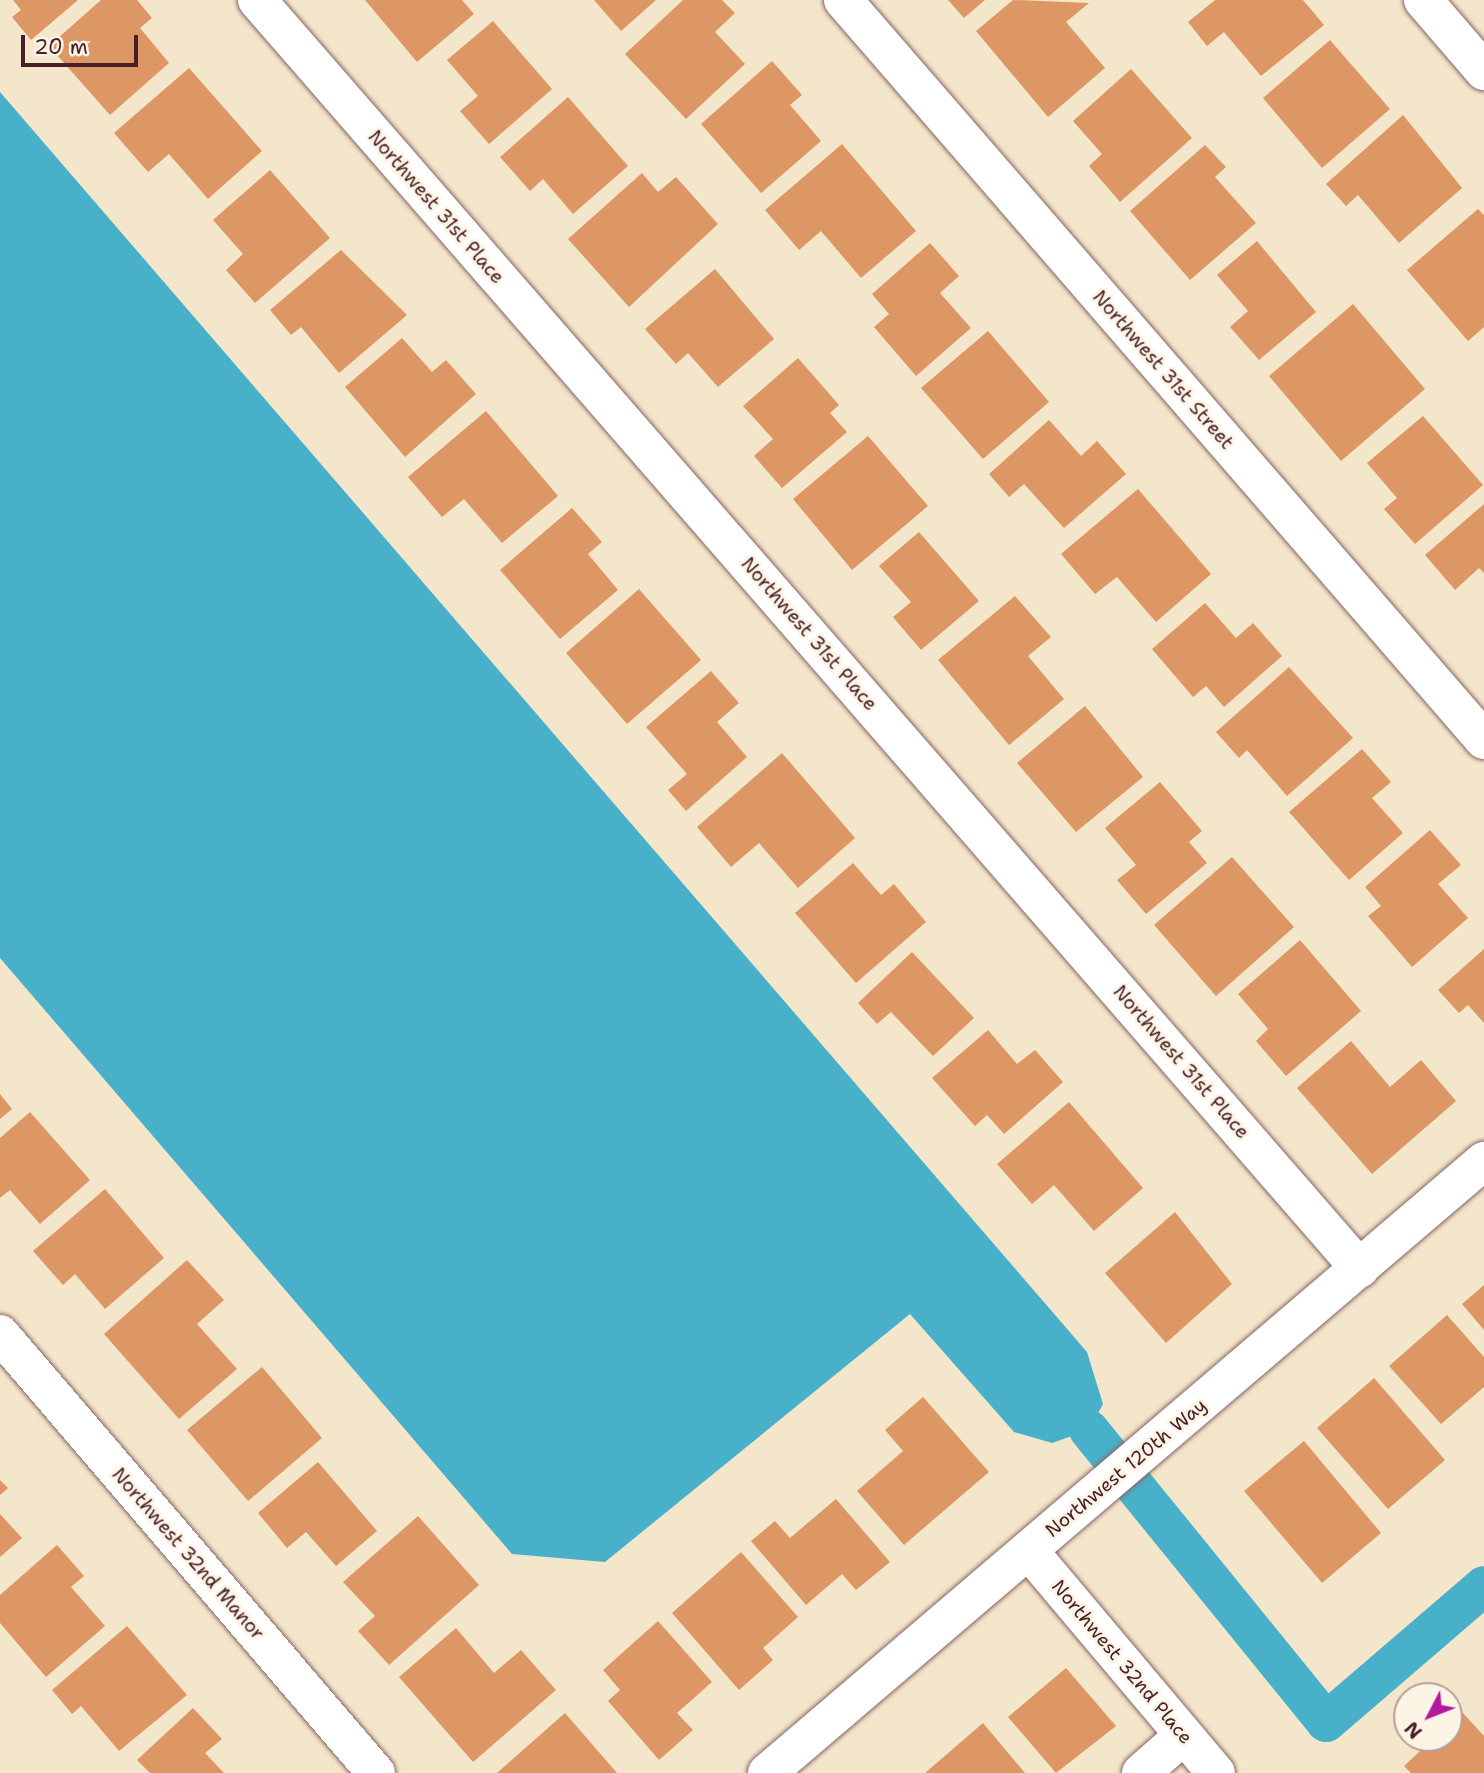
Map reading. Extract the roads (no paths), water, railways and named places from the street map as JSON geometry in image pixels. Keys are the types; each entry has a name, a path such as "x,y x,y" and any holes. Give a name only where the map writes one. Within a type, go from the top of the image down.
{"street":[{"name":"Northwest 31st Place","path":"257,0 1360,1269"},
{"name":"Northwest 31st Street","path":"843,0 1484,740"},
{"path":"1423,0 1484,71"},
{"name":"Northwest 120th Way","path":"767,1773 1484,1161"},
{"name":"Northwest 32nd Manor","path":"0,1334 376,1773"},
{"name":"Northwest 32nd Place","path":"1043,1539 1183,1736 1216,1773"},
{"path":"1141,1773 1183,1736"}],"water":[{"path":"0,92 1087,1352 1103,1404 1089,1430 1052,1443 1014,1432 910,1314 605,1562 512,1554 0,958"}],"waterway":[{"path":"1089,1430 1326,1722 1484,1586"}]}
